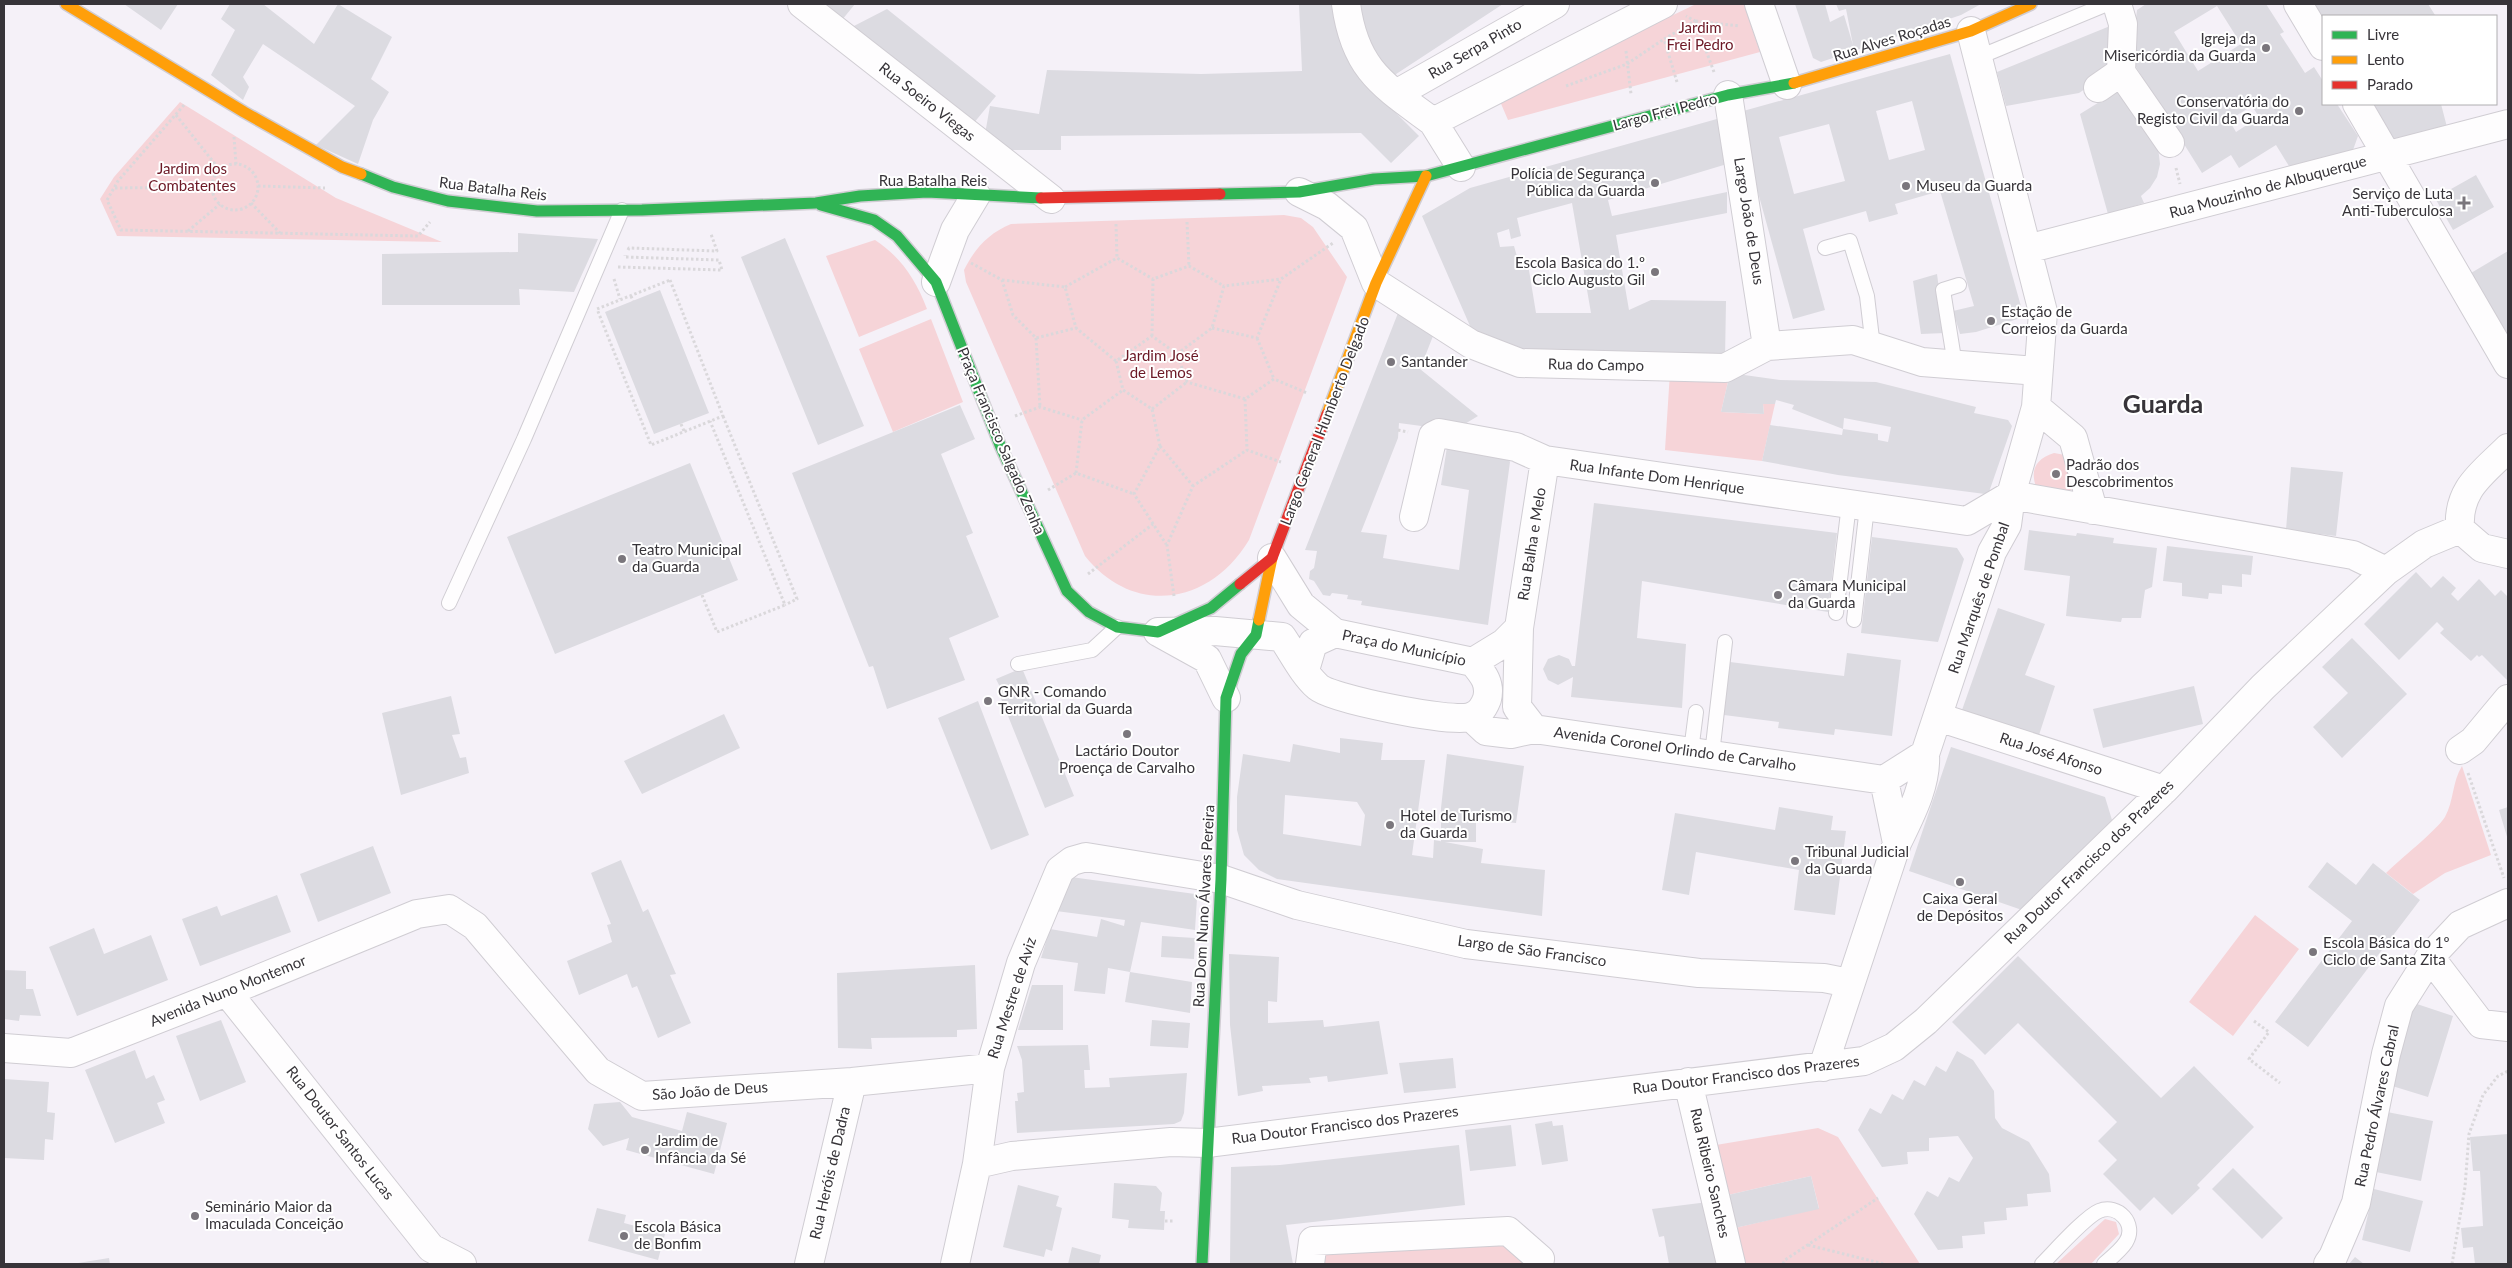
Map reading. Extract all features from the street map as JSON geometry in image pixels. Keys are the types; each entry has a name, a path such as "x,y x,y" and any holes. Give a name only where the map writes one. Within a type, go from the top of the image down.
{"main road":[{"name":"Rua Batalha Reis","path":"66,4 200,85 342,167 393,187 448,201 537,211 816,203 869,195 927,192 1052,199"},
{"name":"Rua Alves Roçadas","path":"1787,85 1971,31 2031,4"},
{"name":"Largo Frei Pedro","path":"1426,176 1728,95 1787,85"},
{"path":"1052,199 1299,192 1374,179 1426,176"},
{"name":"Largo General Humberto Delgado","path":"1272,558 1329,412 1376,283 1426,176"},
{"name":"Rua Batalha Reis","path":"816,203 874,220 897,236 936,282"},
{"name":"Praça Francisco Salgado Zenha","path":"936,282 993,426 1067,592 1089,612 1117,627 1158,632"},
{"path":"1158,632 1211,608 1272,558"},
{"name":"Rua Dom Nuno Álvares Pereira","path":"1202,1264 1221,878 1226,698 1241,654 1256,635 1272,558"}],"street":[{"name":"Rua Soeiro Viegas","path":"802,4 1052,199"},
{"path":"1346,4 1353,40 1366,65 1384,86 1433,122 1461,167"},
{"name":"Rua Serpa Pinto","path":"1396,94 1555,4"},
{"path":"2117,4 2123,24 2121,72 2170,143"},
{"path":"2298,4 2322,44"},
{"path":"1433,122 1618,26 1670,8"},
{"path":"1763,13 1787,85"},
{"name":"Rua Marquês de Pombal","path":"1823,1066 1897,843 1911,814 1926,770 1925,754 1992,552 2007,525 2011,495 2036,407 2043,312 1971,31"},
{"path":"2098,88 2121,72"},
{"name":"Largo João de Deus","path":"1728,95 1768,346"},
{"path":"2358,105 2508,364"},
{"name":"Rua Mouzinho de Albuquerque","path":"2028,249 2508,124"},
{"path":"1299,192 1327,206 1354,228 1376,283"},
{"path":"936,282 955,230 976,195"},
{"name":"Rua do Campo","path":"1376,283 1471,344 1520,363 1725,368 1768,346"},
{"path":"1768,346 1853,340 1922,362 2038,371"},
{"path":"2036,407 2073,438 2093,510"},
{"name":"Rua Infante Dom Henrique","path":"1414,517 1433,436 1438,433 1516,447 1545,460 1967,521"},
{"path":"2508,448 2467,490 2459,513 2460,530 2482,548 2508,554"},
{"name":"Rua Balha e Melo","path":"1519,628 1545,460"},
{"path":"1992,552 1967,521 2011,495 2353,555 2386,571"},
{"name":"Rua Doutor Francisco dos Prazeres","path":"977,1164 1012,1156 1171,1142 1208,1143 1864,1061 1894,1047 1926,1021 2164,790 2263,687 2386,571 2424,544 2460,530"},
{"name":"Praça do Município","path":"1272,558 1301,605 1334,633 1473,662 1485,676 1489,690 1484,708 1471,717"},
{"path":"1519,628 1517,707 1534,728"},
{"name":"Praça do Município","path":"1473,662 1504,643 1519,628"},
{"name":"Praça Francisco Salgado Zenha","path":"1158,632 1215,631 1282,637 1305,670"},
{"name":"Praça Francisco Salgado Zenha","path":"1158,632 1206,659 1226,698"},
{"name":"Praça do Município","path":"1305,670 1313,643 1334,633"},
{"path":"1305,670 1318,688 1352,700 1452,719 1471,717"},
{"path":"2464,760 2474,740 2508,699"},
{"name":"Avenida Coronel Orlindo de Carvalho","path":"1471,717 1486,731 1510,734 1534,728 1884,780"},
{"name":"Rua José Afonso","path":"1938,717 2164,790"},
{"path":"1897,843 1884,780 1925,754"},
{"name":"Rua Mestre de Aviz","path":"955,1264 977,1164 990,1068 1021,963 1060,870 1072,861 1086,857 1221,878"},
{"name":"Largo de São Francisco","path":"1221,878 1298,905 1466,944 1699,973 1824,978 1849,983"},
{"name":"Rua Pedro Álvares Cabral","path":"2328,1264 2333,1257 2356,1203 2386,1054 2399,1006 2430,957 2460,925 2507,891"},
{"name":"São João de Deus","path":"449,909 475,926 598,1071 642,1096 852,1082 990,1068"},
{"name":"Avenida Nuno Montemor","path":"4,1048 71,1052 227,992 417,914 449,909"},
{"path":"2430,957 2481,1024 2508,1027"},
{"name":"Rua Doutor Santos Lucas","path":"227,992 431,1248 462,1264"},
{"name":"Rua Heróis de Dadra","path":"809,1264 852,1082"},
{"name":"Rua Ribeiro Sanches","path":"1688,1082 1731,1264"},
{"path":"1310,1264 1314,1241 1508,1231 1540,1259 1539,1264"}],"lane":[{"path":"1979,57 2107,4"},
{"path":"449,603 524,439 622,210"},
{"path":"1825,248 1850,241 1867,296 1873,347"},
{"path":"1955,365 1943,290 1959,285"},
{"path":"1836,613 1858,505"},
{"path":"1854,620 1858,505"},
{"path":"1018,664 1092,650 1117,627"},
{"path":"1702,752 1725,642"},
{"path":"1696,712 1702,752"},
{"path":"2042,1264 2096,1212 2109,1209 2122,1214 2130,1228 2126,1244 2104,1264"}],"path":[{"path":"1670,8 1695,21 1752,28 1763,13"},
{"path":"1695,21 1710,66 1728,95"},
{"path":"1684,107 1664,39 1695,21"},
{"path":"1618,26 1624,38 1630,87 1639,119"},
{"path":"200,85 114,188 107,200 121,230 418,236 448,201"},
{"path":"176,115 220,169"},
{"path":"2170,143 2185,208"},
{"path":"240,164 254,174 258,186 251,203 247,206 230,209 215,199 212,187 220,169 240,164"},
{"path":"258,186 330,188 342,167"},
{"path":"114,188 212,187"},
{"path":"1186,195 1189,266"},
{"path":"1115,196 1117,258"},
{"path":"251,203 280,233"},
{"path":"187,231 220,204"},
{"path":"1189,266 1224,286 1281,279 1354,228"},
{"path":"955,230 968,261 1002,280 1064,288 1117,258"},
{"path":"614,266 722,270 719,260 624,257 629,248 717,251 712,234"},
{"path":"1117,258 1154,280"},
{"path":"1154,280 1189,266"},
{"path":"613,276 620,300"},
{"path":"1281,279 1257,338 1274,379 1305,391 1329,412"},
{"path":"702,595 717,632 797,599 670,280 598,309 651,445 723,416"},
{"path":"1002,280 1013,314 1036,338 1040,407"},
{"path":"1152,336 1154,280"},
{"path":"1177,354 1212,328 1224,286"},
{"path":"1064,288 1076,328 1116,361 1123,390 1152,409 1160,446 1193,486"},
{"path":"630,296 633,301"},
{"path":"1036,338 1076,328"},
{"path":"1212,328 1257,338"},
{"path":"1152,336 1177,354 1187,382"},
{"path":"1116,361 1152,336"},
{"path":"1245,400 1274,379"},
{"path":"1187,382 1245,400"},
{"path":"1152,409 1187,382"},
{"path":"1025,500 1055,487 1076,473 1082,420 1123,390"},
{"path":"1245,400 1247,450"},
{"path":"993,426 1023,412 1040,407 1082,420"},
{"path":"710,421 785,605"},
{"path":"681,424 684,431"},
{"path":"1134,494 1160,446"},
{"path":"1247,450 1305,473"},
{"path":"1167,544 1193,486 1247,450"},
{"path":"1076,473 1134,494 1167,544 1172,596 1180,598"},
{"path":"1067,592 1153,524"},
{"path":"2464,760 2507,891"},
{"path":"2254,1021 2269,1032 2249,1059 2280,1083"},
{"path":"2452,1264 2465,1187 2469,1134 2483,1095 2498,1076 2508,1071"},
{"path":"1783,1264 1786,1260 1878,1198"},
{"path":"1165,1221 1174,1221"},
{"path":"1808,1245 1884,1264"}],"green space":[{"name":"Jardim Frei Pedro","path":"1696,4 1744,4 1760,52 1508,120 1499,99"},
{"name":"Jardim dos Combatentes","path":"180,102 336,198 442,242 117,236 100,199 114,177"},
{"name":"Jardim José de Lemos","path":"1284,215 1301,218 1313,227 1347,277 1249,540 1233,562 1214,578 1193,590 1171,595 1148,595 1126,588 1105,575 1085,556 966,282 964,270 983,242 1011,224"},
{"path":"875,240 893,254 907,270 918,288 927,309 859,337 826,256"},
{"path":"931,319 963,402 893,432 859,349"},
{"path":"1670,372 1730,373 1721,412 1764,414 1763,404 1775,404 1762,461 1665,450"},
{"path":"2054,453 2065,455 2075,485 2067,494 2036,487 2034,481 2036,466 2043,458"},
{"path":"2462,766 2491,855 2445,873 2413,894 2386,873 2445,817 2450,805 2456,778"},
{"path":"2255,915 2299,949 2233,1036 2189,1002"},
{"path":"1818,1128 1838,1137 1920,1264 1744,1264 1735,1228 1819,1208 1811,1176 1728,1195 1716,1145"},
{"path":"2105,1219 2116,1222 2119,1234 2091,1264 2056,1264"},
{"path":"1505,1242 1528,1264 1322,1264 1323,1251"}],"building":[{"path":"124,4 178,4 161,30"},
{"path":"230,4 263,4 314,44 338,4 392,37 371,79 389,92 373,120 358,164 316,145 355,106 263,44 243,77 249,87 243,100 211,75 235,30 221,19"},
{"path":"822,4 855,4 842,20"},
{"path":"1299,4 1341,4 1368,85 1419,136 1391,163 1361,133 1061,136 1061,150 1005,150 985,134 990,106 1039,114 1047,70 1201,74 1302,71"},
{"path":"1352,4 1503,4 1387,80"},
{"path":"1795,4 1825,4 1830,22 1844,15 1853,45 1846,9 1839,11 1836,4 1981,4 1961,15 1821,62 1813,58"},
{"path":"2146,4 2266,4 2284,32 2280,34 2305,73 2314,67 2322,79 2322,105 2338,105 2358,136 2353,150 2289,166 2276,145 2239,168 2231,155 2202,173 2131,59 2137,10","holes":["2217,6 2241,44 2198,71 2174,32","2252,106 2259,117 2236,132 2229,120"]},
{"path":"2315,4 2428,4 2435,15 2322,15"},
{"path":"887,9 996,96 973,124 852,27"},
{"path":"2115,24 2112,71 2079,93 2006,106 1997,72"},
{"name":"Museu da Guarda","path":"1950,54 2024,317 1976,332 1960,334 1953,311 1974,306 1940,191 1895,204 1898,214 1869,222 1866,211 1803,229 1825,310 1793,319 1736,113","holes":["1912,101 1925,150 1889,160 1876,111","1829,124 1845,181 1794,194 1779,137"]},
{"path":"2122,88 2158,147 2160,164 2157,177 2150,188 2141,196 2144,203 2108,214 2080,114"},
{"path":"2372,105 2441,105 2448,131 2394,143"},
{"path":"1724,117 1727,164 1608,200 1612,216 1727,192 1727,213 1616,235 1629,310 1651,300 1726,301 1725,359 1513,352 1477,342 1422,216 1470,188","holes":["1572,203 1591,313 1536,313 1527,258 1518,260 1514,246 1500,247 1497,233 1509,229 1511,239 1521,236 1517,218"]},
{"name":"Serviço de Luta Anti-Tuberculosa","path":"2476,175 2494,207 2453,230 2435,198"},
{"path":"518,233 598,239 574,292 519,289 520,305 382,305 382,254 518,252"},
{"path":"785,238 864,426 818,445 741,257"},
{"path":"2508,251 2508,335 2471,273"},
{"path":"1937,274 1945,333 1921,334 1913,281"},
{"path":"660,290 709,413 654,434 605,312"},
{"path":"1398,313 1435,331 1420,369 1478,416 1463,425 1432,421 1429,427 1399,423 1398,438 1361,532 1387,535 1383,558 1459,570 1469,490 1441,485 1447,447 1507,457 1510,462 1488,625 1361,605 1362,601 1347,599 1348,595 1332,593 1330,596 1323,595 1314,581 1309,579 1310,571 1314,568 1317,551 1305,550"},
{"path":"1730,373 1780,380 1876,382 1976,407 1974,413 2008,420 2012,426 1989,492 1985,494 1838,475 1762,461 1770,425 1842,435 1843,429 1792,409 1794,405 1776,400 1775,404 1763,404 1764,414 1721,412","holes":["1844,418 1891,427 1888,442 1878,440 1878,434 1843,429"]},
{"path":"960,405 975,439 941,454 973,533 966,536 999,617 949,638 965,680 887,709 873,666 869,667 792,473"},
{"name":"Teatro Municipal da Guarda","path":"690,463 738,580 555,654 507,537"},
{"path":"2291,467 2343,472 2336,536 2286,530"},
{"name":"Câmara Municipal da Guarda","path":"1594,503 1837,533 1828,612 1642,581 1637,638 1686,644 1682,708 1571,697 1573,677 1558,685 1548,680 1543,669 1548,659 1559,655 1569,659 1572,666 1575,666"},
{"path":"2029,530 2076,536 2077,533 2114,538 2113,543 2157,548 2152,587 2145,590 2141,618 2122,618 2121,622 2066,616 2070,576 2024,570"},
{"path":"1872,537 1957,548 1964,559 1938,642 1861,633"},
{"path":"2167,546 2253,556 2251,575 2242,574 2242,587 2222,585 2222,594 2209,593 2208,599 2182,596 2182,583 2163,581"},
{"path":"2416,572 2431,588 2443,576 2456,588 2451,594 2458,601 2479,579 2495,596 2501,590 2508,597 2508,681 2482,655 2479,657 2477,655 2471,661 2440,633 2444,629 2437,622 2399,660 2364,624"},
{"path":"1998,608 2045,624 2025,675 2055,686 2039,735 1962,710"},
{"path":"2352,638 2407,694 2342,758 2313,727 2348,693 2322,667"},
{"path":"1847,653 1901,660 1892,736 1835,729 1834,735 1778,728 1779,722 1724,715 1730,662 1844,676"},
{"path":"1022,668 1074,796 1045,808 998,691 1001,689 996,679"},
{"path":"2194,686 2203,724 2103,748 2093,709"},
{"path":"451,696 460,734 452,735 460,758 466,757 469,773 401,795 382,713"},
{"path":"978,701 1029,835 991,850 938,718"},
{"path":"724,714 740,748 642,794 624,761"},
{"name":"Hotel de Turismo da Guarda","path":"1340,738 1383,743 1381,760 1425,760 1412,855 1433,858 1434,840 1483,849 1481,863 1545,870 1542,916 1277,879 1259,870 1244,855 1237,830 1237,797 1243,754 1290,762 1293,744 1340,753","holes":["1285,795 1357,802 1365,815 1361,846 1283,834"]},
{"path":"1951,747 2105,797 2112,820 2022,910 1909,871"},
{"path":"1447,754 1524,766 1516,823 1476,819 1476,842 1441,842 1441,808"},
{"name":"Tribunal Judicial da Guarda","path":"1779,807 1833,816 1831,830 1846,831 1835,915 1794,910 1799,870 1696,852 1689,895 1662,890 1675,813 1775,830"},
{"path":"2508,807 2508,840 2499,810"},
{"path":"373,846 391,893 318,922 300,874"},
{"path":"621,860 643,912 648,909 676,974 670,975 691,1023 658,1038 637,986 632,988 627,974 579,995 567,961 612,942 607,925 611,924 591,873"},
{"path":"2327,862 2356,885 2373,863 2420,900 2308,1047 2275,1022 2352,921 2308,887"},
{"path":"1071,877 1195,894 1197,898 1195,930 1141,922 1130,972 1108,968 1105,994 1074,991 1078,963 1041,958 1050,929 1097,937 1101,919 1124,926 1125,920 1056,911"},
{"path":"277,895 291,932 200,966 182,919 217,906 221,916"},
{"path":"94,928 104,954 151,935 168,980 77,1016 49,947"},
{"path":"1162,936 1195,938 1194,959 1161,957"},
{"path":"1229,954 1279,957 1277,1002 1268,1001 1268,1023 1323,1020 1324,1027 1379,1021 1388,1074 1328,1082 1327,1076 1309,1078 1311,1083 1262,1086 1263,1091 1238,1096 1230,1025"},
{"path":"2018,956 2161,1098 2194,1066 2254,1127 2197,1185 2200,1188 2172,1215 2154,1197 2140,1211 2103,1174 2117,1160 2098,1141 2117,1122 2018,1023 1985,1055 1952,1022"},
{"path":"975,965 977,1029 957,1030 957,1037 871,1038 872,1049 838,1048 837,973"},
{"path":"4,970 26,971 26,989 33,989 41,1016 20,1015 19,1021 4,1019"},
{"path":"1130,972 1192,982 1190,1013 1125,1002"},
{"path":"1032,985 1063,985 1063,1030 1018,1030"},
{"path":"2414,1003 2453,1016 2428,1097 2389,1085"},
{"path":"221,1020 246,1082 200,1101 176,1036"},
{"path":"1152,1020 1190,1023 1188,1048 1150,1046"},
{"path":"1088,1045 1090,1070 1084,1070 1085,1088 1110,1087 1109,1078 1187,1073 1184,1113 1181,1121 1174,1124 1017,1133 1015,1101 1018,1101 1017,1093 1024,1092 1022,1060 1017,1046"},
{"path":"135,1050 146,1079 154,1075 165,1100 157,1103 165,1123 115,1143 85,1070"},
{"path":"1957,1051 1973,1060 1994,1091 1995,1118 2002,1128 2029,1142 2049,1174 2051,1192 2027,1194 2028,1206 2006,1208 2007,1220 1984,1222 1985,1234 1962,1236 1963,1248 1938,1250 1914,1214 1927,1191 1938,1197 1949,1177 1959,1182 1973,1158 1958,1136 1929,1138 1929,1151 1907,1152 1908,1164 1882,1167 1858,1130 1870,1108 1881,1114 1892,1094 1903,1100 1914,1080 1925,1086 1936,1066 1946,1072"},
{"path":"1453,1058 1456,1088 1404,1093 1399,1063"},
{"path":"4,1079 49,1082 47,1112 55,1113 53,1140 45,1139 44,1160 4,1158"},
{"path":"620,1102 632,1117 682,1131 687,1112 727,1123 714,1174 626,1150 629,1138 603,1146 588,1129 594,1104"},
{"path":"2382,1111 2433,1121 2421,1181 2371,1171"},
{"path":"1552,1121 1553,1126 1563,1125 1568,1161 1542,1165 1535,1124"},
{"path":"1511,1125 1516,1166 1470,1171 1465,1130"},
{"path":"2508,1134 2508,1264 2475,1264 2473,1247 2463,1248 2461,1228 2483,1226 2480,1171 2473,1171 2470,1137"},
{"path":"1459,1145 1465,1205 1286,1225 1293,1264 1230,1264 1231,1167 1280,1165"},
{"path":"2233,1168 2283,1218 2262,1239 2212,1189"},
{"path":"1811,1176 1819,1209 1735,1228 1728,1195"},
{"path":"1114,1183 1156,1186 1162,1193 1160,1211 1165,1211 1164,1230 1128,1228 1129,1220 1112,1218"},
{"path":"1018,1185 1059,1196 1056,1206 1062,1208 1052,1251 1046,1249 1044,1257 1003,1247"},
{"path":"2374,1189 2423,1201 2410,1252 2362,1240"},
{"path":"1708,1202 1722,1264 1669,1264 1664,1236 1659,1237 1652,1209"},
{"path":"597,1208 626,1215 624,1223 665,1234 658,1260 588,1241"},
{"path":"1072,1247 1101,1255 1099,1264 1068,1264"},
{"path":"2355,1257 2364,1264 2349,1264"},
{"path":"109,1258 110,1264 78,1264 78,1263"}],"traffic: fast":[{"path":"1220,194 1299,192 1374,179 1426,176 1728,95 1794,83"},
{"path":"361,174 393,187 448,201 537,211 642,210 816,203 860,196 927,192 1041,198"},
{"path":"821,205 874,220 897,236 936,282 1000,445 1067,591 1089,612 1117,627 1158,632 1211,608 1240,584"},
{"path":"1202,1264 1221,879 1226,698 1241,654 1256,635 1259,620"}],"traffic: slow":[{"path":"66,4 244,112 342,167 361,174"},
{"path":"1794,83 1971,31 2031,4"},
{"path":"1327,414 1376,283 1426,176"},
{"path":"1259,620 1272,558"}],"traffic: jam":[{"path":"1041,198 1220,194"},
{"path":"1240,584 1272,558 1327,414"}],"place":[{"name":"Igreja da Misericórdia da Guarda","path":"2266,48"},
{"name":"Conservatória do Registo Civil da Guarda","path":"2299,111"},
{"name":"Polícia de Segurança Pública da Guarda","path":"1655,183"},
{"name":"Museu da Guarda","path":"1906,186"},
{"name":"Serviço de Luta Anti-Tuberculosa","path":"2464,203"},
{"name":"Escola Basica do 1.º Ciclo Augusto Gil","path":"1655,272"},
{"name":"Estação de Correios da Guarda","path":"1991,321"},
{"name":"Santander","path":"1391,362"},
{"name":"Padrão dos Descobrimentos","path":"2056,474"},
{"name":"Teatro Municipal da Guarda","path":"622,559"},
{"name":"Câmara Municipal da Guarda","path":"1778,595"},
{"name":"GNR - Comando Territorial da Guarda","path":"988,701"},
{"name":"Lactário Doutor Proença de Carvalho","path":"1127,734"},
{"name":"Hotel de Turismo da Guarda","path":"1390,825"},
{"name":"Tribunal Judicial da Guarda","path":"1795,861"},
{"name":"Caixa Geral de Depósitos","path":"1960,882"},
{"name":"Escola Básica do 1º Ciclo de Santa Zita","path":"2313,952"},
{"name":"Jardim de Infância da Sé","path":"645,1150"},
{"name":"Seminário Maior da Imaculada Conceição","path":"195,1216"},
{"name":"Escola Básica de Bonfim","path":"624,1236"}],"district":[{"name":"Guarda","path":"2163,404"}]}
